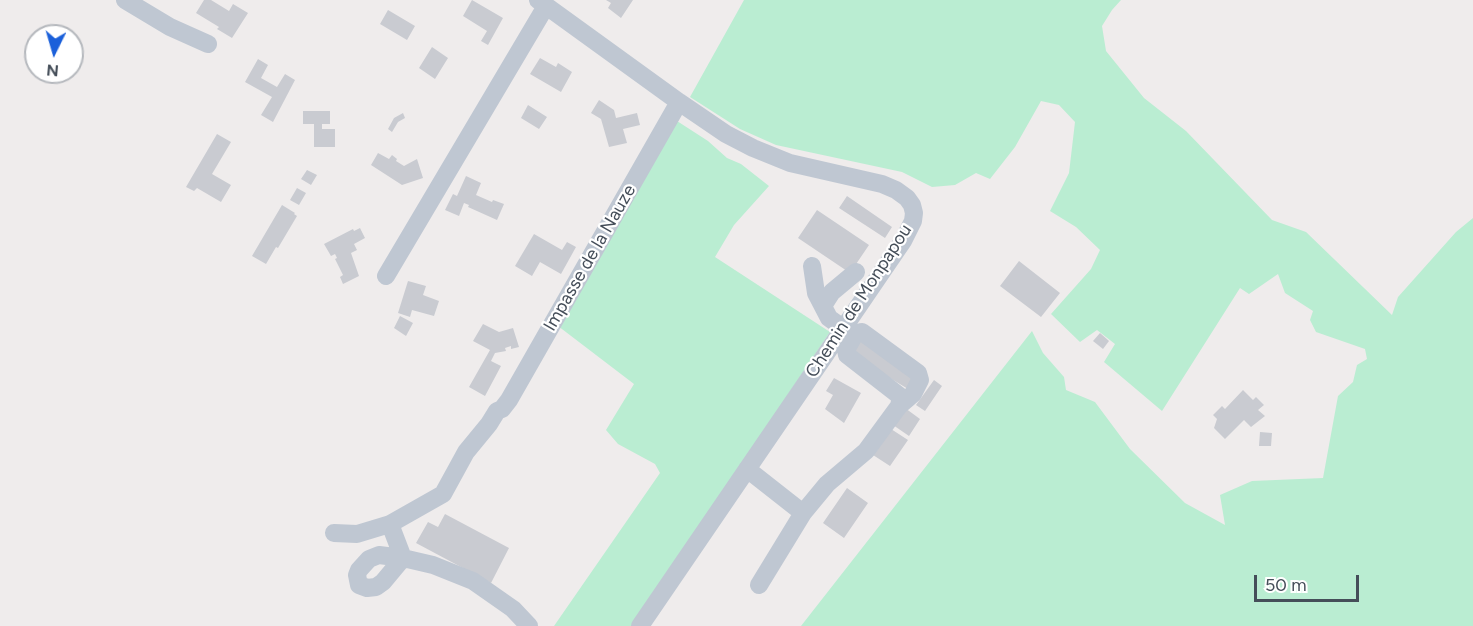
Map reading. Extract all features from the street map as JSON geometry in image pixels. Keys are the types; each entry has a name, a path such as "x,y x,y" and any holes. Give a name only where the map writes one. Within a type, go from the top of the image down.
{"street":[{"path":"125,0 170,27 208,44"},
{"name":"Chemin de Monpapou","path":"386,276 542,3 726,134 773,158 882,184 907,198 914,213 913,221 903,241 640,626"},
{"name":"Impasse de la Nauze","path":"334,533 357,534 390,524 443,494 466,452 497,411 502,409 509,400 679,102"},
{"path":"812,266 816,293 829,318 843,328"},
{"path":"823,306 832,292 856,272"},
{"path":"759,585 803,513 827,484 866,451 899,406"},
{"path":"747,469 803,513"},
{"path":"390,524 403,558"},
{"path":"357,534 369,559"},
{"path":"403,558 376,587 367,588 359,585 357,575 359,570 369,559 379,555 403,558 433,565 472,581 513,609 529,626"}],"green space":[{"path":"744,0 1121,0 1102,26 1106,51 1144,98 1186,131 1272,220 1306,232 1392,315 1398,297 1456,232 1473,218 1473,626 801,626 1032,331 1043,353 1064,377 1066,390 1095,402 1130,449 1185,503 1225,525 1220,495 1252,481 1323,478 1338,396 1353,382 1357,365 1367,359 1365,349 1316,332 1310,320 1313,311 1285,293 1278,274 1249,294 1240,288 1162,411 1104,362 1115,344 1097,330 1080,342 1051,314 1091,269 1100,250 1076,227 1050,211 1069,173 1075,122 1059,105 1041,101 1015,147 990,179 976,173 955,185 932,187 902,172 776,145 740,129 690,97"},
{"path":"677,121 708,141 727,158 741,164 769,186 734,225 715,257 830,332 633,626 554,626 660,473 655,464 618,444 606,430 634,384 558,326"}],"building":[{"path":"204,0 211,0 229,11 233,4 248,13 232,38 196,13"},
{"path":"472,0 503,18 488,45 481,41 487,31 463,16"},
{"path":"606,0 633,0 621,18 608,8 611,3"},
{"path":"388,10 415,26 407,40 380,24"},
{"path":"432,47 448,58 435,79 419,68"},
{"path":"540,58 556,67 558,63 572,72 561,92 530,74"},
{"path":"258,59 268,65 261,78 277,87 285,74 295,80 273,122 261,115 272,97 245,82"},
{"path":"599,100 614,110 616,118 637,113 640,125 623,129 627,143 609,147 601,119 591,113"},
{"path":"528,105 547,117 539,129 521,118"},
{"path":"303,111 330,111 330,124 322,124 322,129 335,129 335,147 314,147 314,124 303,124"},
{"path":"403,113 405,118 398,122 392,132 388,129 394,118"},
{"path":"217,134 231,142 212,174 231,185 221,202 197,188 194,191 186,187"},
{"path":"378,153 389,159 392,155 404,166 417,159 423,178 402,185 371,165"},
{"path":"307,170 317,175 311,185 301,179"},
{"path":"466,176 481,183 476,195 504,204 497,220 464,203 459,216 445,210 453,194 457,196"},
{"path":"297,188 306,193 299,205 290,200"},
{"path":"847,196 892,227 885,238 839,208"},
{"path":"282,205 297,216 266,264 252,256"},
{"path":"817,210 869,245 850,273 798,238"},
{"path":"360,228 365,238 354,244 357,250 351,253 359,276 343,284 340,277 343,275 335,259 337,258 335,254 331,256 324,244 353,229 354,231"},
{"path":"534,234 562,250 567,242 576,247 561,274 540,262 532,276 515,266"},
{"path":"1019,261 1060,293 1041,317 1000,286"},
{"path":"408,281 426,286 423,295 439,301 434,316 412,310 410,317 398,313"},
{"path":"400,316 413,323 406,336 394,328"},
{"path":"483,324 499,332 513,328 519,347 511,349 511,346 505,348 506,351 495,353 491,361 501,366 485,396 469,387 490,350 473,341"},
{"path":"1100,333 1109,341 1103,349 1093,341"},
{"path":"860,337 917,376 908,389 849,353"},
{"path":"834,378 861,393 844,423 825,409 833,395 826,391"},
{"path":"934,380 942,386 925,411 916,405"},
{"path":"1243,390 1253,400 1256,397 1264,405 1258,410 1265,416 1251,427 1244,420 1225,439 1214,428 1217,419 1213,415 1222,406 1225,409"},
{"path":"905,408 920,419 909,436 893,425"},
{"path":"891,429 908,440 890,466 873,455"},
{"path":"1260,432 1272,433 1271,446 1259,446"},
{"path":"847,488 868,503 844,538 823,523"},
{"path":"445,514 509,548 491,583 416,543 428,522 438,527"}]}
